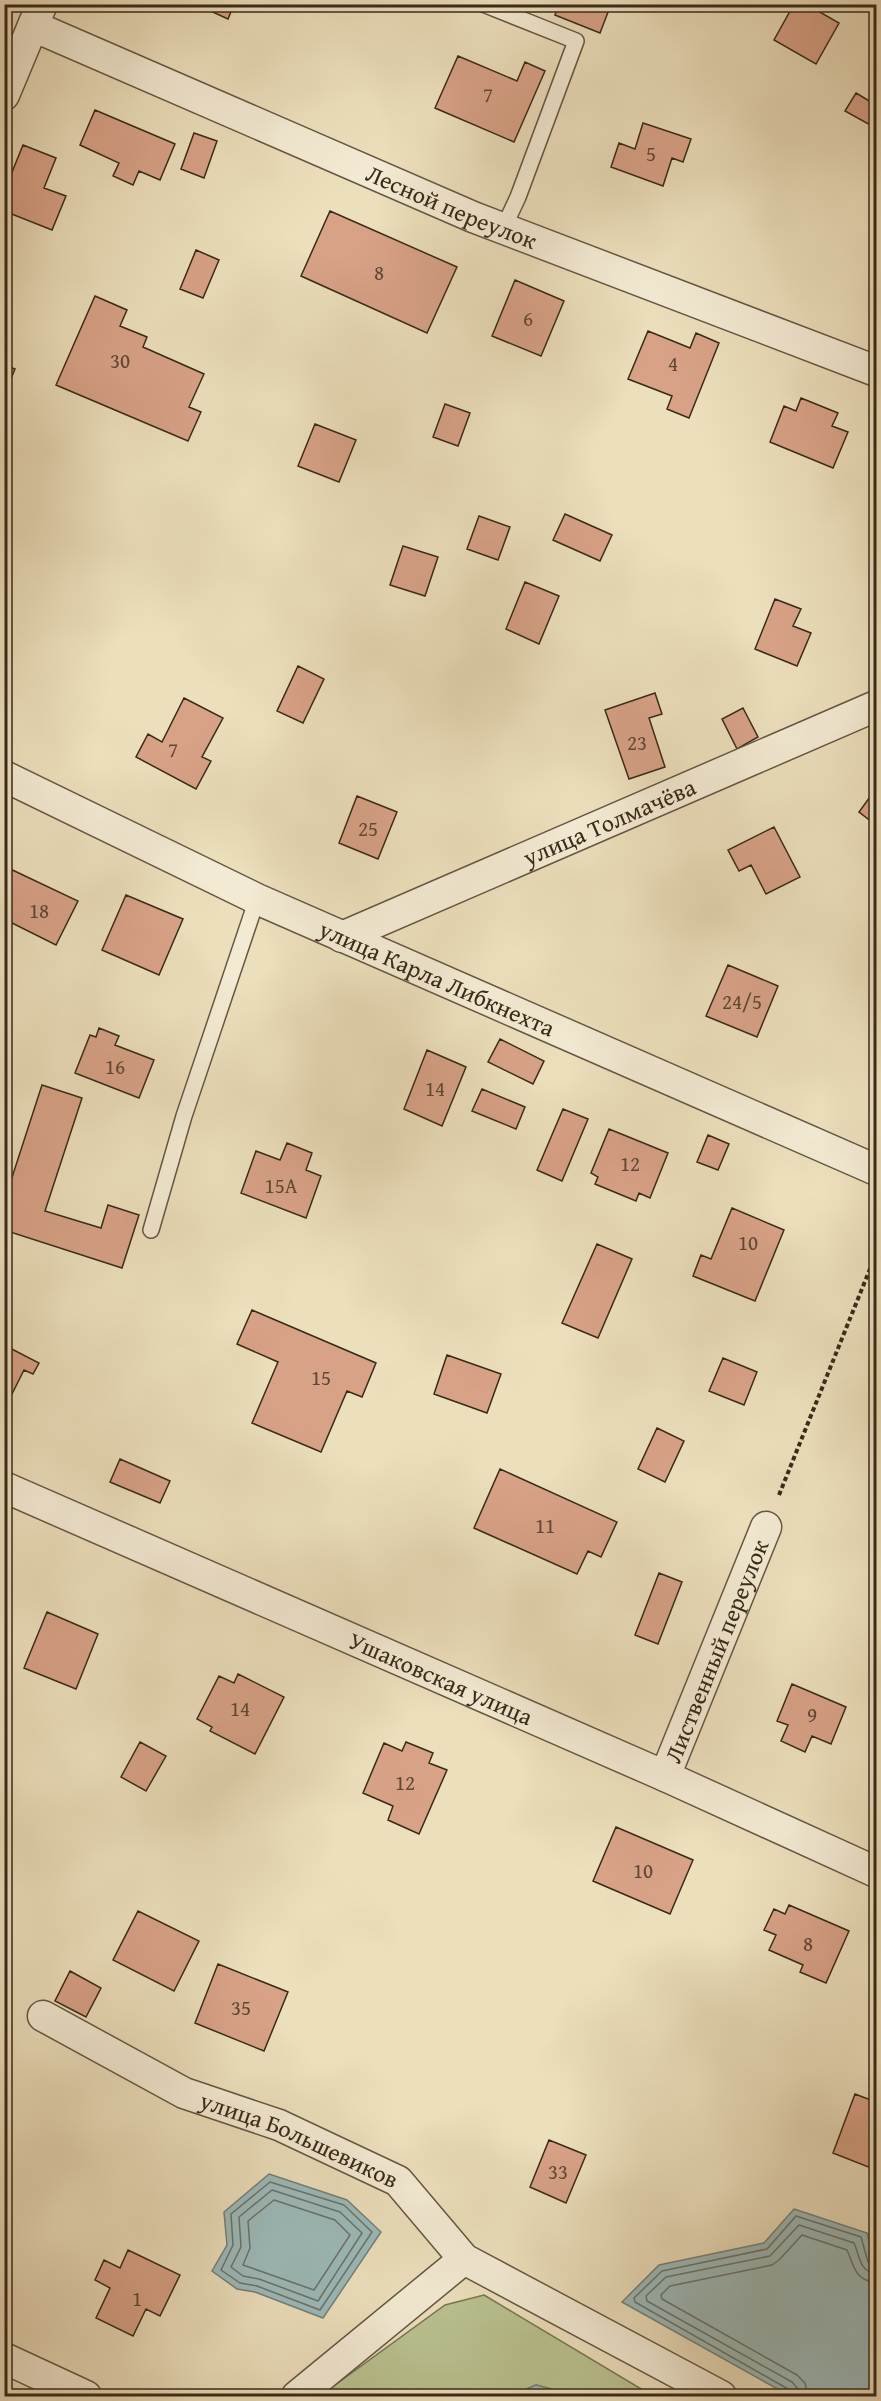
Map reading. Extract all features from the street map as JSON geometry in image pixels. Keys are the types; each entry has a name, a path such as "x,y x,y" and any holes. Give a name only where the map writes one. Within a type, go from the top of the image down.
{"street":[{"name":"Лесной переулок","path":"38,15 503,229 876,371"},
{"path":"4,95 38,15"},
{"name":"улица Толмачёва","path":"342,937 876,706"},
{"name":"улица Карла Либкнехта","path":"4,776 257,899 876,1170"},
{"name":"Ушаковская улица","path":"4,1487 665,1776 876,1872"},
{"name":"Лиственный переулок","path":"665,1776 766,1527"},
{"name":"улица Большевиков","path":"43,2016 184,2093 279,2125 398,2181 464,2259 722,2397"},
{"path":"297,2397 464,2259"},
{"path":"4,2358 86,2397"}],"lane":[{"path":"483,4 576,41 518,197 503,229"},
{"path":"151,1230 184,1116 257,899"}],"path":[{"path":"766,1527 876,1254"}],"green space":[{"path":"484,2295 653,2396 577,2396 536,2385 510,2396 320,2396 445,2305"}],"water":[{"path":"269,2174 347,2200 381,2232 323,2318 255,2292 237,2289 212,2271 227,2245 224,2212"},
{"path":"794,2209 867,2233 876,2268 876,2396 790,2396 622,2302 659,2265 764,2243"},
{"path":"536,2385 577,2396 510,2396"}],"building":[{"path":"195,4 234,4 228,19"},
{"path":"559,4 603,4 610,7 600,33 555,15"},
{"path":"794,4 806,4 839,23 816,64 774,40"},
{"path":"458,56 517,81 525,62 545,71 514,142 435,108"},
{"path":"856,93 876,105 876,119 872,126 845,111"},
{"path":"95,110 175,144 160,180 139,171 133,185 113,176 119,163 80,145"},
{"path":"643,123 691,139 683,162 672,158 663,186 611,167 619,143 635,149"},
{"path":"194,133 217,141 204,178 181,169"},
{"path":"23,145 56,158 44,188 66,196 52,230 4,211 4,192"},
{"path":"330,211 457,267 427,333 301,276"},
{"path":"196,250 219,260 203,298 180,289"},
{"path":"515,280 564,301 541,356 492,336"},
{"path":"95,296 127,310 120,326 147,337 143,347 204,374 189,407 201,412 188,441 56,385"},
{"path":"648,331 690,348 696,333 719,343 689,418 667,409 672,396 628,379"},
{"path":"4,365 15,369 4,396"},
{"path":"801,398 838,413 832,426 848,432 833,468 770,442 784,406 796,411"},
{"path":"445,404 470,413 458,446 433,437"},
{"path":"315,424 356,440 339,482 298,466"},
{"path":"565,514 612,535 600,561 553,540"},
{"path":"479,516 510,527 498,560 467,549"},
{"path":"403,546 438,557 425,596 390,585"},
{"path":"525,582 559,596 539,644 506,629"},
{"path":"775,599 801,609 793,626 811,633 797,666 755,649"},
{"path":"298,666 324,679 303,723 277,711"},
{"path":"655,693 662,714 649,718 665,767 629,779 605,710"},
{"path":"184,698 223,718 202,757 211,761 196,789 136,757 148,734 162,742"},
{"path":"743,708 758,737 737,749 722,719"},
{"path":"876,791 876,825 859,812"},
{"path":"357,796 397,812 378,859 339,843"},
{"path":"774,827 800,877 766,894 751,865 739,871 728,850"},
{"path":"4,866 78,901 56,945 4,919"},
{"path":"126,895 183,919 159,975 102,950"},
{"path":"728,965 778,986 757,1037 706,1016"},
{"path":"99,1028 119,1036 115,1045 154,1060 139,1098 75,1073 90,1035 96,1037"},
{"path":"500,1039 544,1061 533,1084 488,1062"},
{"path":"427,1050 466,1067 442,1126 404,1109"},
{"path":"42,1085 82,1098 45,1211 101,1228 108,1205 139,1215 122,1268 4,1230 4,1202"},
{"path":"482,1089 525,1107 516,1129 472,1111"},
{"path":"563,1109 588,1119 562,1181 537,1170"},
{"path":"609,1129 668,1153 650,1198 639,1193 636,1201 595,1184 598,1177 591,1173"},
{"path":"708,1135 729,1144 718,1170 697,1162"},
{"path":"287,1143 312,1153 306,1170 321,1176 306,1218 241,1193 256,1151 280,1160"},
{"path":"732,1208 784,1230 755,1301 693,1276 701,1255 711,1259"},
{"path":"597,1244 632,1259 598,1338 562,1323"},
{"path":"252,1310 376,1363 362,1397 347,1391 321,1452 252,1423 278,1362 237,1344"},
{"path":"4,1345 39,1363 33,1374 24,1370 5,1408"},
{"path":"447,1355 501,1374 487,1413 434,1394"},
{"path":"723,1358 757,1372 744,1405 709,1391"},
{"path":"657,1428 684,1441 665,1482 638,1469"},
{"path":"120,1459 170,1481 160,1503 110,1482"},
{"path":"500,1469 617,1522 601,1557 588,1551 577,1574 474,1528"},
{"path":"659,1573 682,1582 658,1644 635,1635"},
{"path":"47,1612 98,1634 76,1689 24,1668"},
{"path":"238,1674 284,1697 255,1754 210,1731 212,1727 197,1719 219,1676 234,1683"},
{"path":"792,1684 846,1707 831,1744 812,1736 805,1752 781,1741 788,1725 777,1721"},
{"path":"140,1742 166,1756 146,1791 121,1777"},
{"path":"406,1742 433,1753 429,1763 447,1770 419,1834 388,1820 393,1806 363,1793 384,1743 402,1751"},
{"path":"616,1827 693,1860 670,1914 593,1881"},
{"path":"789,1905 849,1931 826,1983 800,1972 803,1965 769,1950 776,1935 764,1930 774,1909 785,1914"},
{"path":"138,1911 199,1941 174,1991 113,1960"},
{"path":"218,1964 288,1992 264,2051 195,2023"},
{"path":"70,1971 101,1988 86,2017 55,2001"},
{"path":"855,2094 876,2102 876,2170 833,2153"},
{"path":"549,2140 586,2155 566,2203 530,2187"},
{"path":"128,2250 180,2275 160,2316 146,2309 133,2336 96,2318 110,2288 95,2280 104,2260 120,2268"}]}
